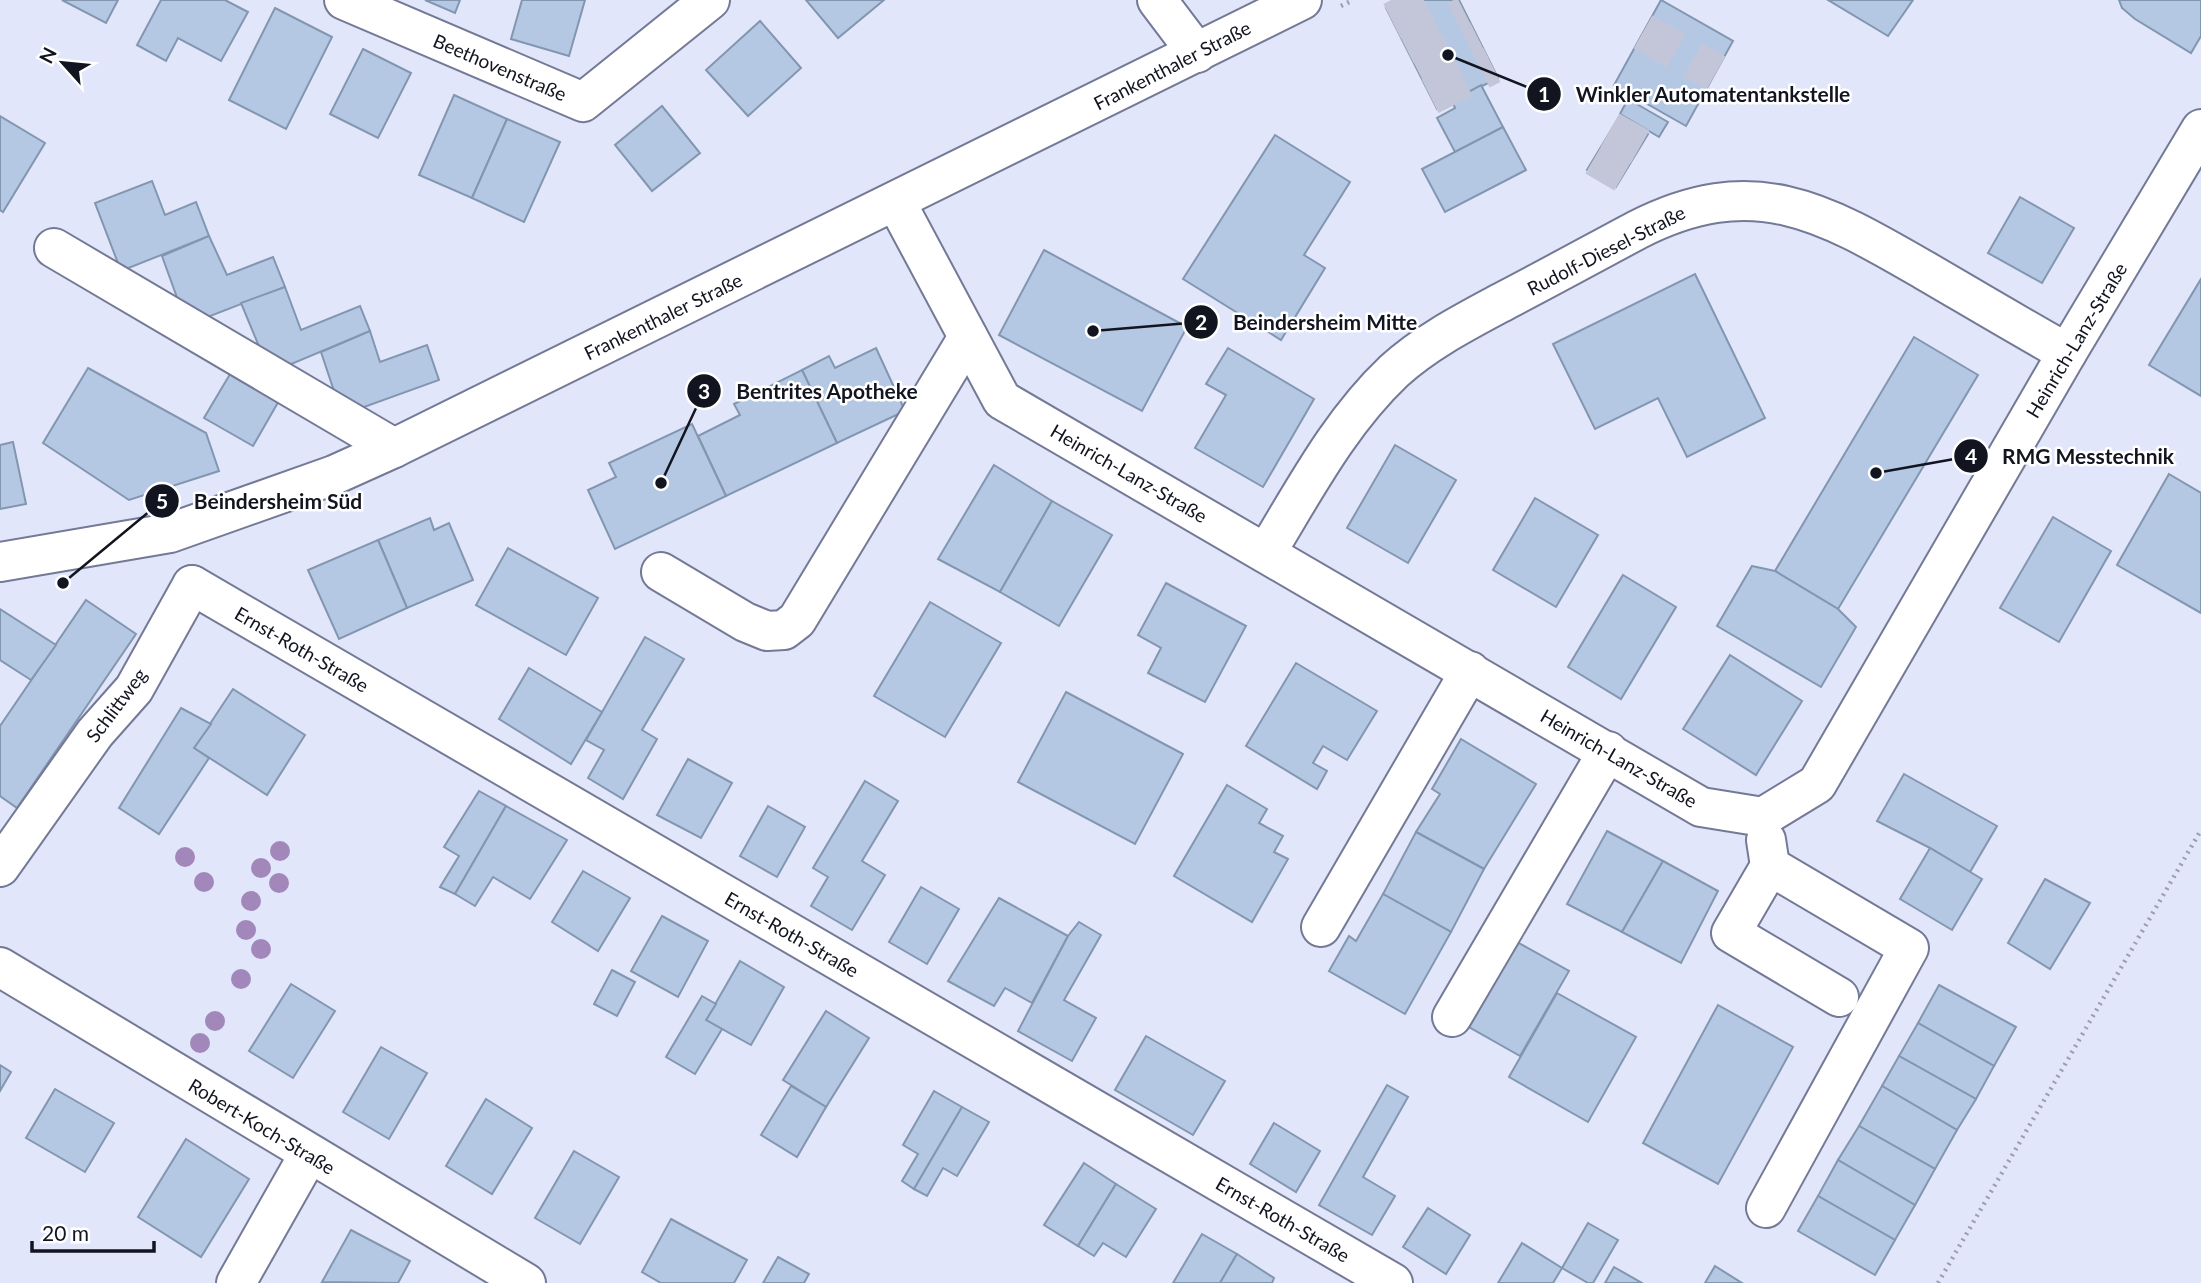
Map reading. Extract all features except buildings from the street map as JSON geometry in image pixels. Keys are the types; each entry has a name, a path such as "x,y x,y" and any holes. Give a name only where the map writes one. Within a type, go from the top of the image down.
{"street":[{"name":"Beethovenstraße","path":"344,0 583,103 710,0"},
{"path":"1157,0 1197,53"},
{"name":"Frankenthaler Straße","path":"0,562 170,533 334,475 896,202 1302,0"},
{"name":"Heinrich-Lanz-Straße","path":"896,202 1002,400 1701,807 1763,817 1817,784 2067,353 2201,129"},
{"name":"Rudolf-Diesel-Straße","path":"1266,552 1341,432 1362,404 1420,349 1452,329 1663,216 1690,207 1748,200 1805,210 1859,232 2067,353"},
{"path":"54,248 394,448"},
{"path":"661,572 745,622 767,631 784,630 797,620 968,337"},
{"path":"170,533 192,585"},
{"name":"Schlittweg","path":"0,867 95,733 134,689 192,585"},
{"name":"Ernst-Roth-Straße","path":"192,585 1393,1283"},
{"path":"1321,928 1470,671"},
{"path":"1452,1017 1608,751"},
{"path":"1763,817 1770,866 1731,933 1839,997"},
{"path":"1766,1208 1909,948 1770,866"},
{"name":"Robert-Koch-Straße","path":"0,967 526,1283"},
{"path":"236,1283 309,1154"}],"path":[{"path":"1938,1283 2201,830"}],"tunnel":[{"path":"1392,21 1433,0"},
{"path":"1405,46 1466,15"},
{"path":"1643,32 1716,73"},
{"path":"1418,71 1479,40"},
{"path":"1430,96 1492,65"},
{"path":"1610,130 1640,147"},
{"path":"1595,157 1624,174"}],"place":[{"name":"Winkler Automatentankstelle","path":"1448,55"},
{"name":"Beindersheim Mitte","path":"1093,331"},
{"name":"RMG Messtechnik","path":"1876,473"},
{"name":"Bentrites Apotheke","path":"661,483"},
{"name":"Beindersheim Süd","path":"63,583"}]}
